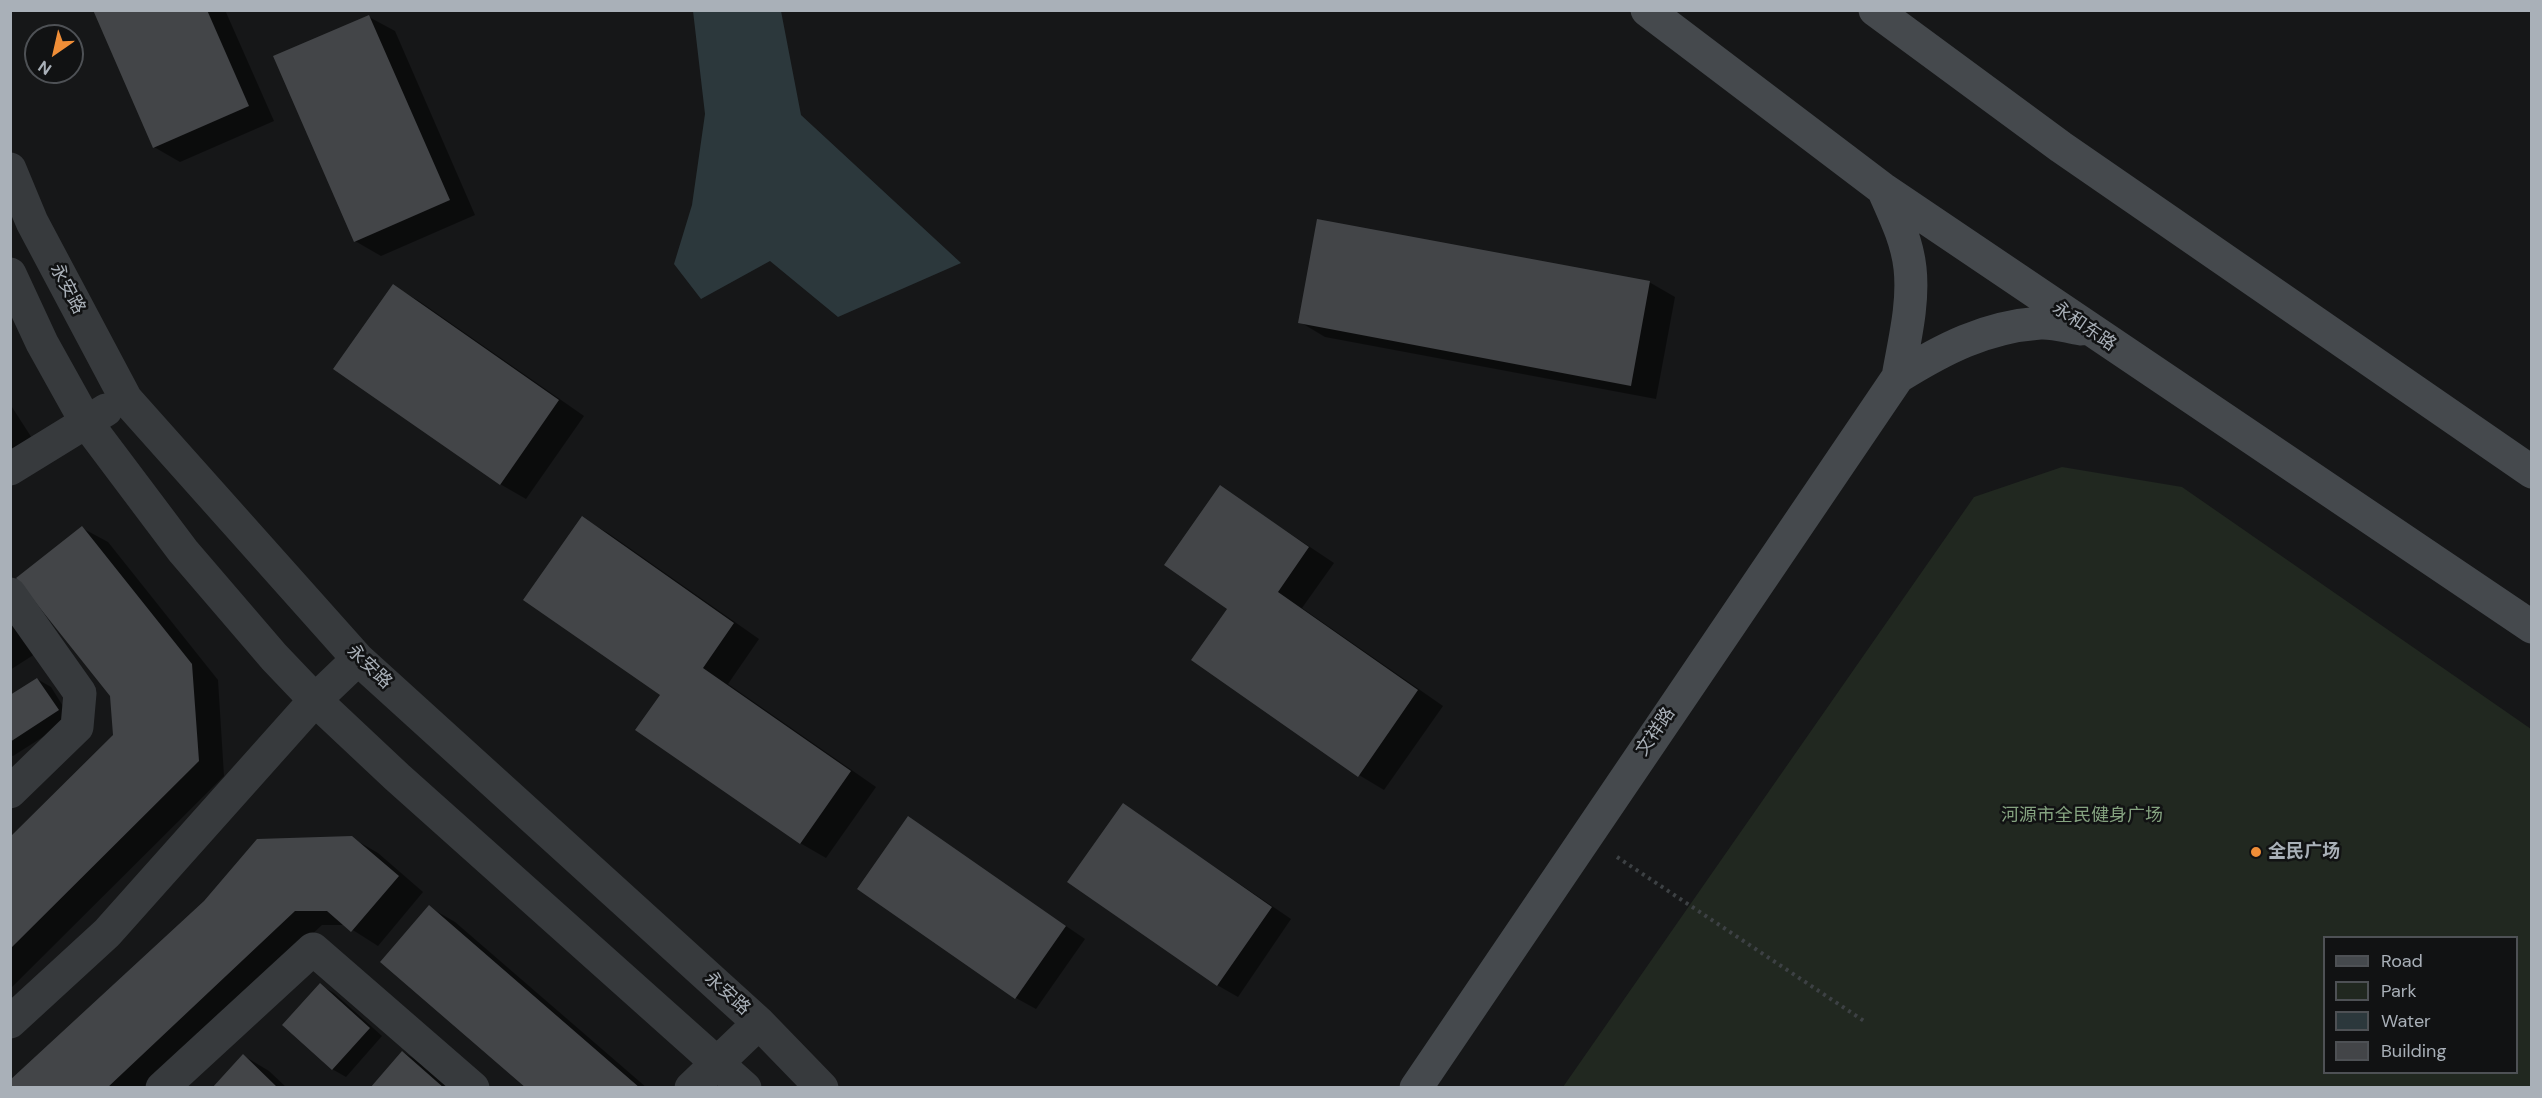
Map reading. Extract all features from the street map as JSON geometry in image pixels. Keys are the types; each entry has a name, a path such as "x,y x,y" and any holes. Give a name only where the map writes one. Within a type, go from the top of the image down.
{"main road":[{"name":"永和东路","path":"1647,10 1883,189 2088,330 2532,627"},
{"path":"1875,10 2061,147 2532,472"},
{"path":"1883,189 1899,223 1910,266 1910,295 1898,377"},
{"path":"1898,377 1943,349 1987,333 2042,323 2088,330"},
{"name":"文祥路","path":"1416,1088 1898,377"}],"street":[{"name":"永安路","path":"10,169 32,222 126,399 358,659 759,1023 822,1088"},
{"path":"10,274 42,343 87,422 183,551 315,700 397,777 719,1062 745,1088"},
{"path":"10,469 126,399"},
{"path":"10,594 80,693 77,727 10,792"},
{"path":"10,1022 107,933 315,700 358,659"},
{"path":"162,1088 313,949 473,1088"},
{"path":"691,1088 759,1023"}],"path":[{"path":"1586,836 1864,1021"}],"green space":[{"name":"河源市全民健身广场","path":"2062,467 2182,487 2531,729 2531,1087 1563,1087 1974,497"}],"water":[{"path":"693,11 781,11 801,115 961,263 838,317 770,261 701,299 674,264 692,205 705,114"}],"building":[{"path":"93,10 207,10 249,106 153,148"},
{"path":"369,15 450,200 354,242 273,56"},
{"path":"1317,219 1650,281 1631,386 1298,323"},
{"path":"393,284 559,400 500,485 333,369"},
{"path":"1220,485 1309,547 1278,592 1418,690 1358,777 1191,660 1227,609 1164,565"},
{"path":"582,516 734,623 703,668 851,771 800,844 635,730 660,695 523,600"},
{"path":"82,526 192,664 199,761 10,949 10,837 113,735 110,696 16,578"},
{"path":"37,678 59,710 10,742 10,695"},
{"path":"1123,803 1272,907 1217,986 1067,882"},
{"path":"908,816 1066,926 1015,999 857,889"},
{"path":"352,836 399,876 351,932 327,911 295,911 107,1088 10,1088 10,1080 204,901 257,839"},
{"path":"429,905 640,1088 526,1088 380,962"},
{"path":"320,983 370,1028 332,1070 282,1025"},
{"path":"402,1051 444,1088 370,1088"},
{"path":"243,1054 278,1088 212,1088"}],"place":[{"name":"全民广场","path":"2256,852"}]}
